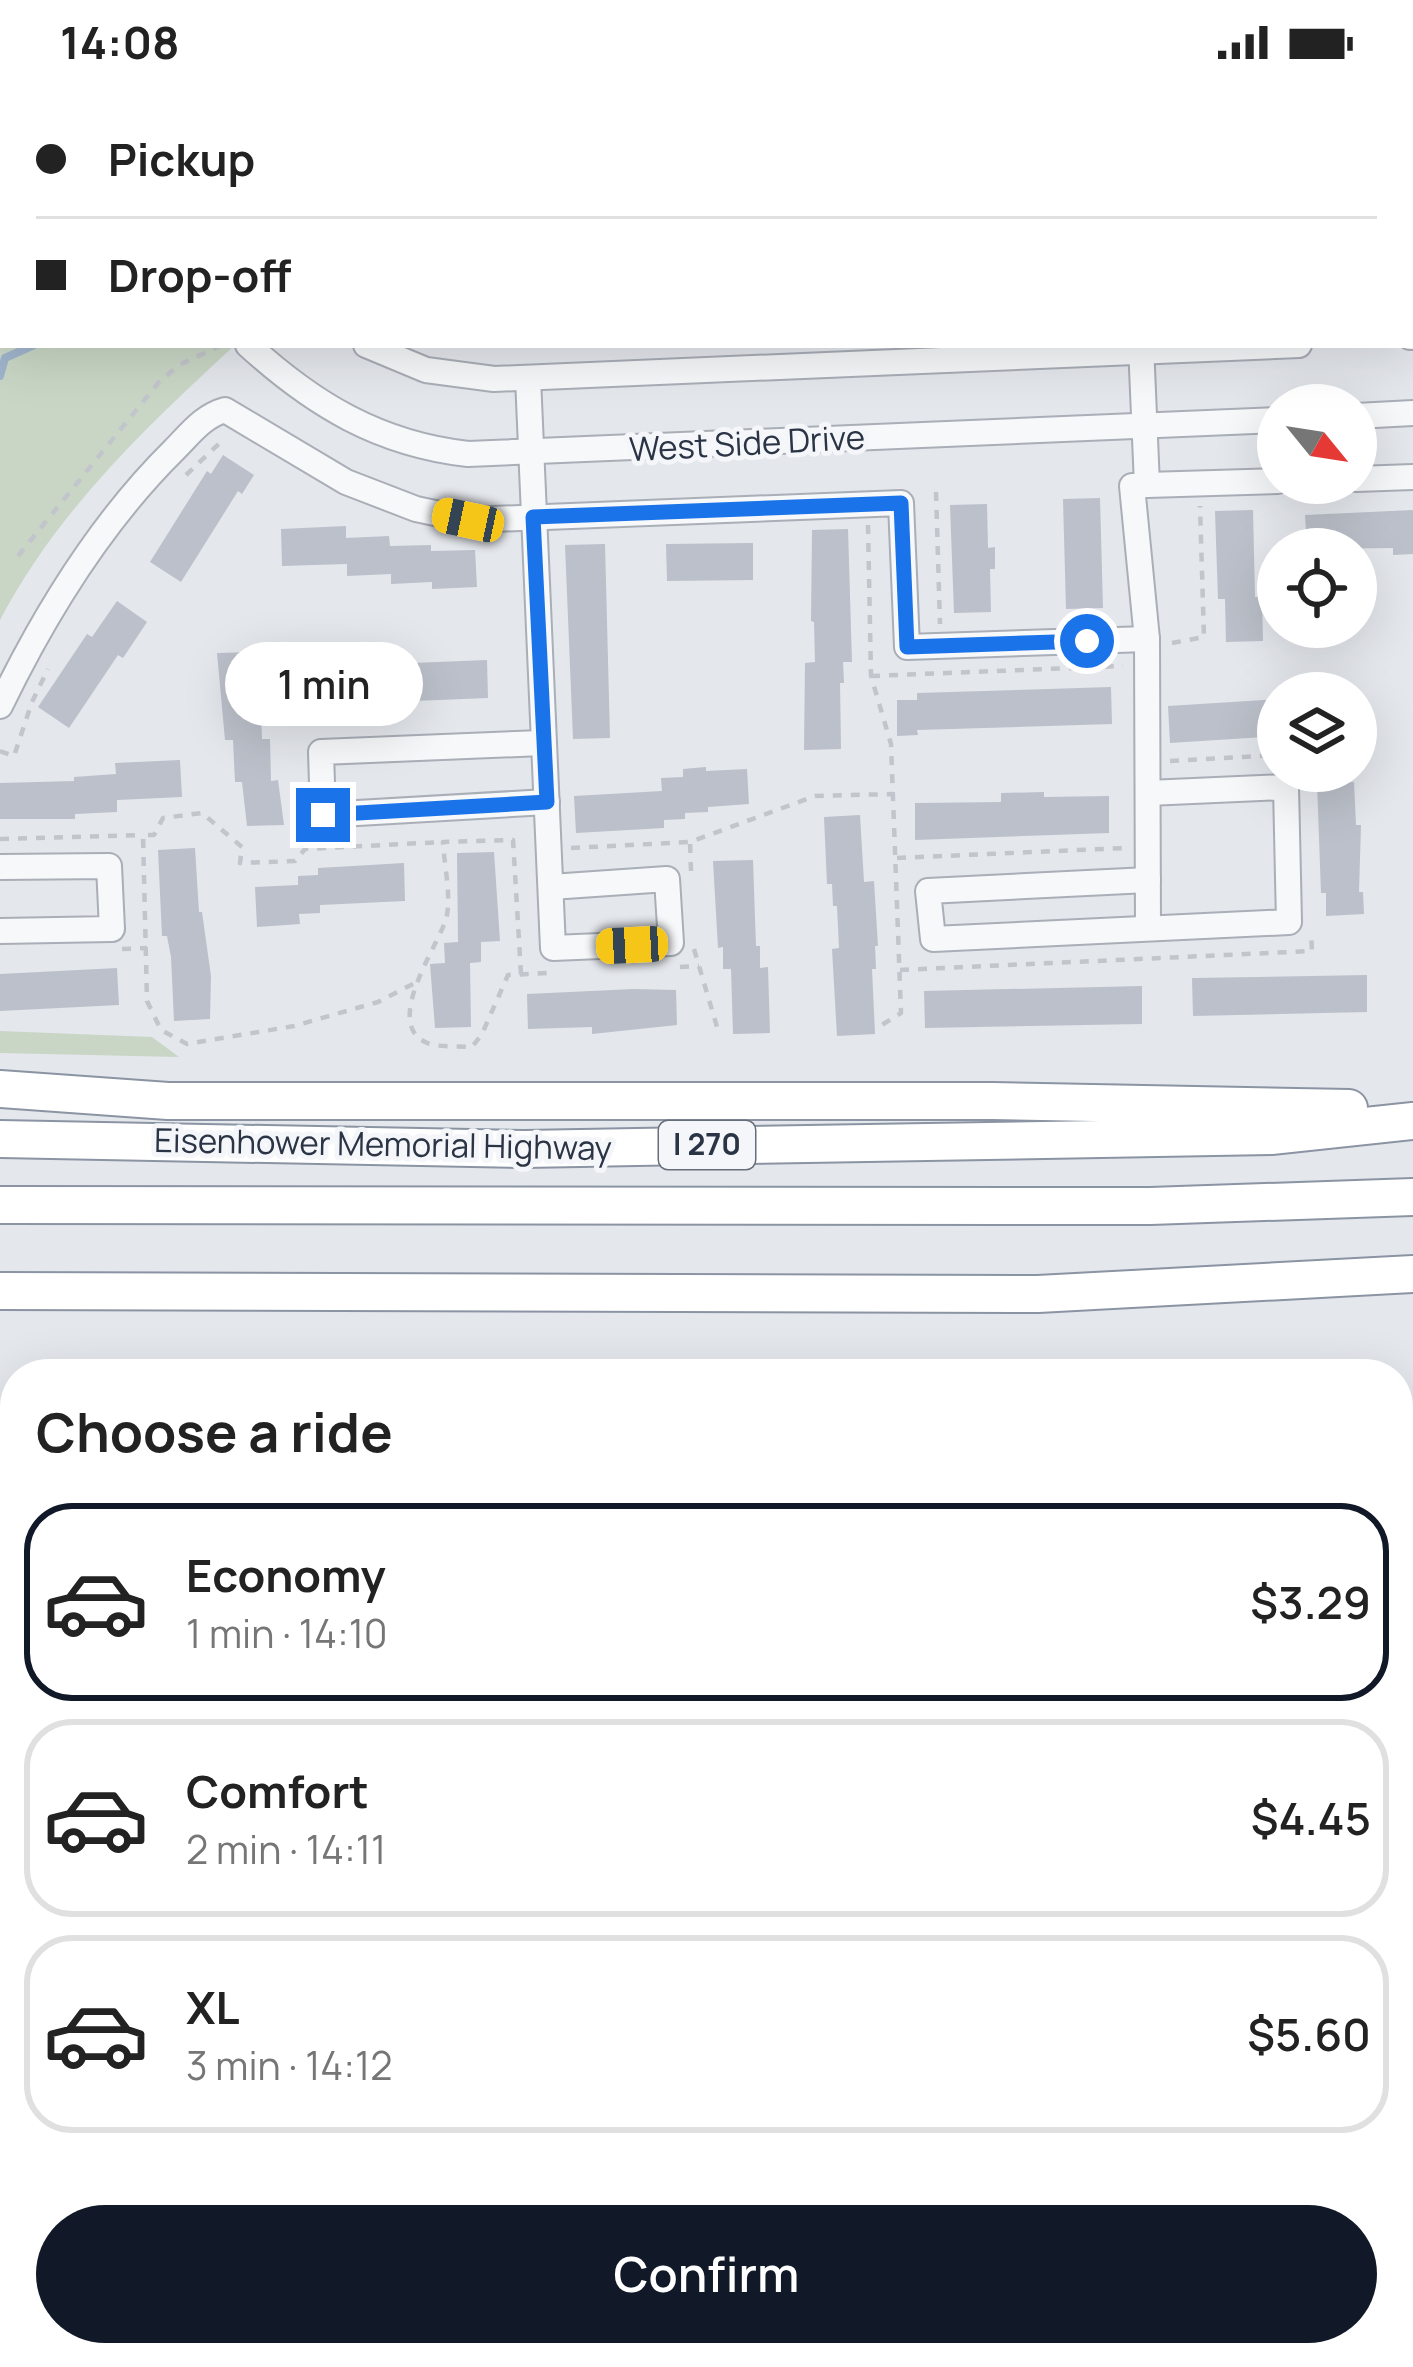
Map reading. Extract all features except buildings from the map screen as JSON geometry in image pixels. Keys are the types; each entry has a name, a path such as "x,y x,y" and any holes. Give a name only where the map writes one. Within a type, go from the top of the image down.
{"highway":[{"path":"0,1089 168,1101 992,1101 1413,1109"},
{"name":"Eisenhower Memorial Highway","path":"0,1139 524,1149 1271,1136 1413,1121"},
{"name":"I 270","path":"0,1205 1150,1206 1413,1197"},
{"path":"0,1291 1038,1294 1413,1274"}],"street":[{"name":"West Side Drive","path":"252,348 310,398 359,426 426,449 468,454 1257,421"},
{"path":"372,348 447,375 528,378 1141,348 1147,484"},
{"path":"528,378 542,743 553,948 671,943 667,879 550,886"},
{"path":"0,706 94,544 145,478 210,415 225,410 346,482 416,509 468,520 901,503 907,647 1159,642"},
{"path":"1377,415 1413,413"},
{"path":"1377,482 1413,477"},
{"path":"1148,926 1148,793 1159,642 1132,485 1257,486"},
{"path":"542,743 321,752 323,815 547,802"},
{"path":"1148,793 1286,787 1289,922 933,939 928,891 1148,880"},
{"path":"0,867 110,866 112,929 0,931"}],"path":[{"path":"18,556 160,382 179,365 216,348"},
{"path":"180,481 232,431"},
{"path":"935,492 940,624"},
{"path":"1159,642 1204,637 1200,495"},
{"path":"868,515 871,676 891,744 902,1013 880,1026"},
{"path":"871,676 1131,666"},
{"path":"0,751 14,757 49,667"},
{"path":"1161,761 1257,756"},
{"path":"562,848 690,842 814,796 892,794"},
{"path":"0,839 154,835 163,818 202,813 242,847 240,863 295,861 304,849 513,840 521,974"},
{"path":"143,835 147,1001 160,1030 187,1044 294,1026 379,1001 413,984"},
{"path":"443,842 447,917 413,984 412,1024 417,1036 430,1044 472,1047 508,975 566,972"},
{"path":"690,842 692,886"},
{"path":"895,858 1132,848"},
{"path":"693,931 717,1027"},
{"path":"676,967 699,966"}],"green space":[{"path":"0,348 232,348 136,439 76,507 0,620"},
{"path":"0,1031 152,1037 179,1057 0,1053"}],"waterway":[{"path":"0,376 5,358 27,348"}],"route":[{"path":"323,815 547,802 533,517 901,503 907,647 1087,641"}]}
